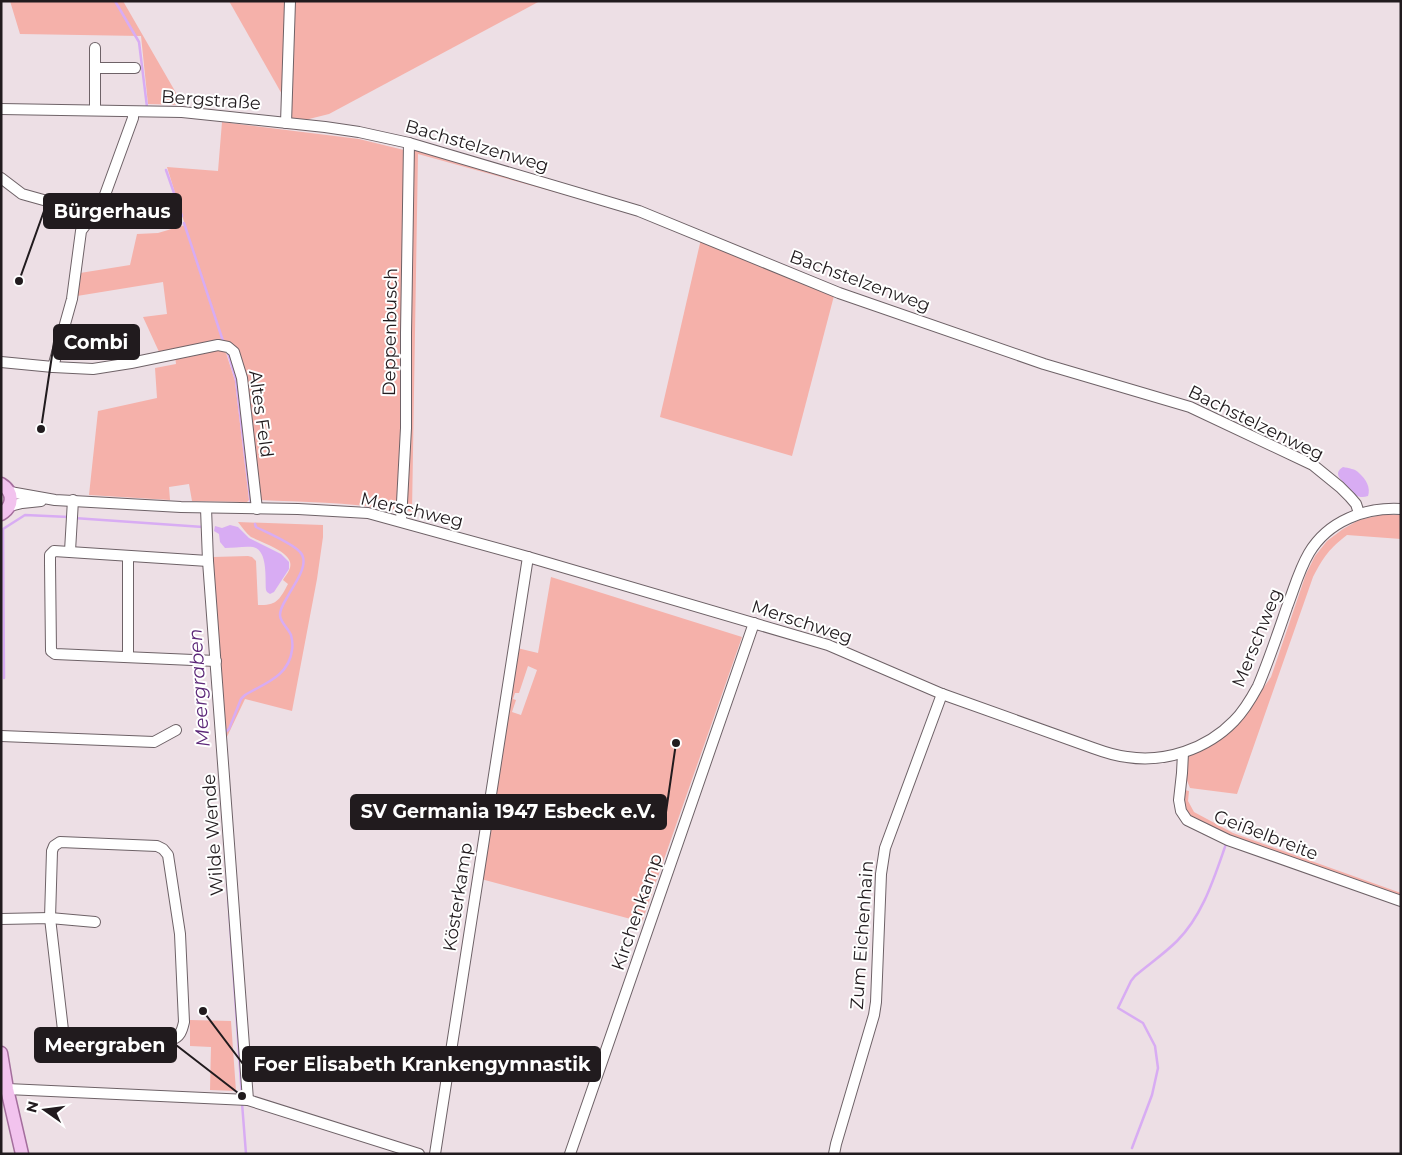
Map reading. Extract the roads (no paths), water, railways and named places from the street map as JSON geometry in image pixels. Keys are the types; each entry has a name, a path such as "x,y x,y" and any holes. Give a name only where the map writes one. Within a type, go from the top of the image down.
{"main road":[{"path":"6,488 12,499 6,510"},
{"path":"1,1053 5,1081 22,1154"}],"street":[{"path":"286,123 290,1"},
{"path":"95,48 95,110"},
{"path":"95,68 135,68"},
{"name":"Bergstraße","path":"1,109 182,112 324,127"},
{"path":"53,367 72,299 81,231 102,204 133,112"},
{"name":"Bachstelzenweg","path":"324,127 359,132 409,143 639,210 839,293 1044,364 1190,407 1313,465 1350,497 1356,504 1359,513"},
{"name":"Deppenbusch","path":"401,521 406,428 409,143"},
{"path":"1,178 22,194 65,206"},
{"name":"Altes Feld","path":"1,362 93,369 218,345 228,347 234,352 242,378 257,509"},
{"name":"Merschweg","path":"6,488 55,500"},
{"path":"70,551 73,500"},
{"name":"Merschweg","path":"6,510 23,503 73,500 181,507 361,512 401,521 528,557 828,646 942,694 1093,748 1114,755 1154,758 1183,753 1199,746 1234,722 1258,686 1300,570 1316,543 1332,528 1359,513 1378,509 1401,509"},
{"name":"Wilde Wende","path":"206,508 208,561 248,1100"},
{"path":"208,561 54,551 50,555 51,651 54,654 216,661"},
{"path":"128,556 128,657"},
{"name":"Kösterkamp","path":"435,1154 528,557"},
{"name":"Kirchenkamp","path":"570,1154 754,624"},
{"name":"Zum Eichenhain","path":"834,1154 874,1015 881,874 885,848 942,694"},
{"path":"1,736 154,742 176,730"},
{"name":"Geißelbreite","path":"1183,753 1179,800 1180,811 1187,820 1228,840 1401,901"},
{"path":"60,842 157,846 163,849 168,855 180,934 184,1022 178,1038 171,1040 70,1037 66,1035 50,918 52,851 54,846 60,842"},
{"path":"1,919 50,918 95,922"},
{"path":"5,1081 248,1100 419,1154"}],"waterway":[{"path":"115,1 139,42 147,107"},
{"path":"166,170 182,216"},
{"path":"184,223 223,341"},
{"path":"228,353 236,380 251,505"},
{"path":"4,678 3,529 25,515 69,517"},
{"path":"74,518 203,527"},
{"path":"224,733 229,729 241,699 275,678 290,659 292,648 291,635 281,620 280,612 301,573 303,556 291,545 256,527 255,524"},
{"path":"1132,1148 1152,1095 1158,1068 1155,1046 1143,1023 1118,1008 1135,976 1177,941 1194,920 1207,896 1226,844"},
{"name":"Meergraben","path":"227,878 242,1097"},
{"name":"Meergraben","path":"242,1103 246,1154"}],"place":[{"name":"Bürgerhaus","path":"19,281"},
{"name":"Combi","path":"41,429"},
{"name":"SV Germania 1947 Esbeck e.V.","path":"676,743"},
{"name":"Foer Elisabeth Krankengymnastik","path":"203,1011"},
{"name":"Meergraben","path":"242,1096"}]}
